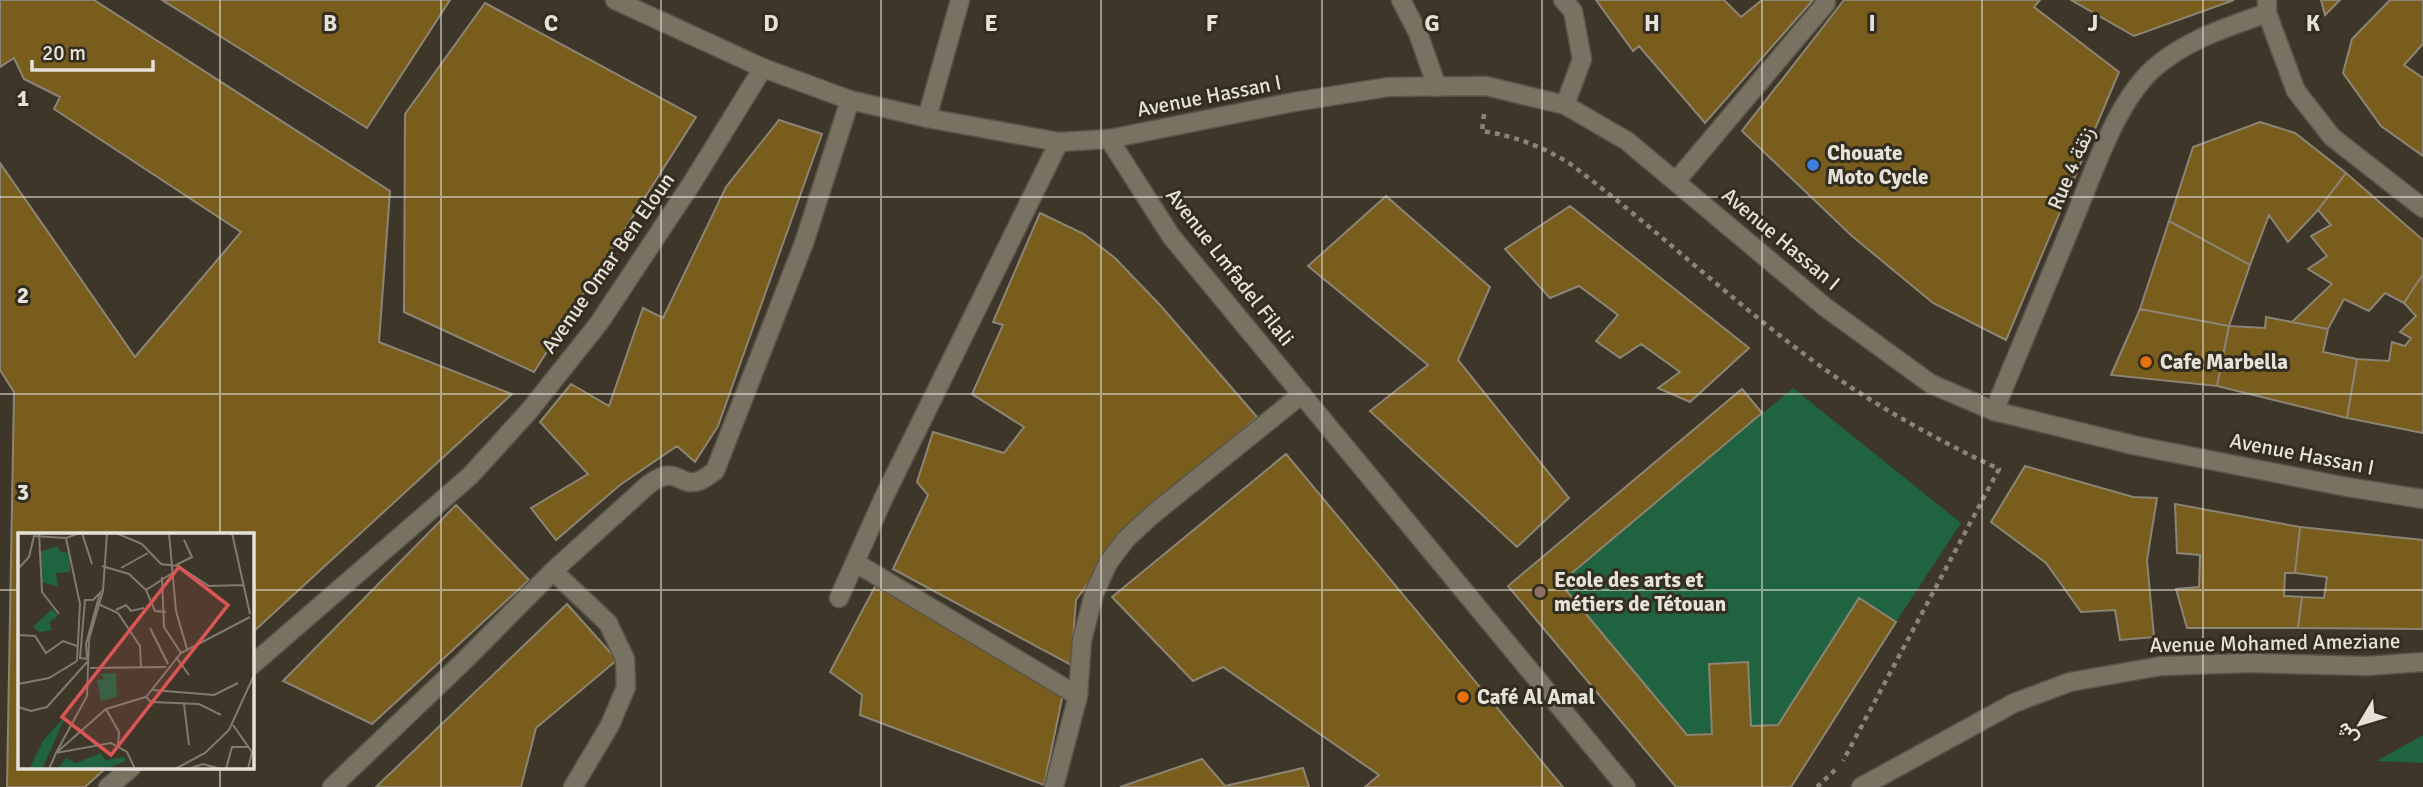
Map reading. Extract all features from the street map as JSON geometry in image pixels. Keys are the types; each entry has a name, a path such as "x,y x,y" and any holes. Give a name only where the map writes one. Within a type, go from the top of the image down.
{"street":[{"path":"615,0 763,68 850,100 927,118 1059,142 1109,139"},
{"path":"927,118 960,0"},
{"path":"1401,0 1418,33 1437,87"},
{"path":"1563,0 1573,11 1581,58 1564,105"},
{"path":"1676,180 1826,3"},
{"path":"2267,6 2296,91 2332,136 2423,208"},
{"name":"Rue 4 زنقة","path":"1994,411 2106,144 2129,98 2153,69 2189,45 2267,6"},
{"name":"Avenue Omar Ben Eloun","path":"254,663 470,476 529,411 599,323 692,183 763,68"},
{"name":"Avenue Hassan I","path":"1109,139 1294,102 1388,87 1486,86 1564,105 1627,141 1825,307 1931,384 1994,411 2133,445 2347,487 2423,499"},
{"path":"332,787 465,660 553,571 661,475 668,474 690,482 699,481 715,471 804,243 850,100"},
{"name":"Avenue Lmfadel Filali","path":"1109,139 1171,236 1626,787"},
{"path":"839,598 884,497 1059,142"},
{"path":"1054,787 1078,696 1082,640 1094,594 1108,563 1126,539 1152,515 1302,394"},
{"path":"856,563 1078,696"},
{"path":"553,571 608,623 625,659 626,687 610,724 573,787"},
{"name":"Avenue Mohamed Ameziane","path":"1861,787 2014,703 2070,682 2161,666 2249,663 2367,666 2423,662"},
{"path":"108,787 129,770"}],"path":[{"path":"1486,86 1482,131 1522,139 1569,163 1813,361 1873,402 1935,439 1999,469 1855,742 1844,760 1817,787"}],"green space":[{"path":"1793,388 1961,523 1896,622 1859,598 1778,725 1687,735 1560,583"},
{"path":"2423,735 2423,763 2377,761"}],"building":[{"path":"0,0 94,0 390,191 379,342 512,394 254,631 254,533 18,533 18,770 104,770 85,787 7,787 14,392 0,370 0,163 135,357 241,232 54,109 60,97 24,79 14,58 0,67"},
{"path":"162,0 450,0 367,128"},
{"path":"1596,0 1724,0 1741,17 1762,0 1813,0 1705,123 1639,46 1633,51"},
{"path":"1844,0 2040,0 2034,7 2119,72 2006,340 1933,303 1852,236 1742,131"},
{"path":"2071,0 2234,0 2134,36"},
{"path":"2321,0 2340,0 2325,15"},
{"path":"2390,0 2423,0 2423,44 2404,65 2423,78 2423,156 2381,126 2343,73 2352,39"},
{"path":"485,3 696,117 534,372 404,312 405,114"},
{"path":"779,120 822,134 718,426 695,462 677,446 620,485 556,540 531,508 588,474 540,422 571,384 609,406 643,308 663,318 726,187"},
{"path":"2260,122 2295,133 2346,173 2318,210 2288,242 2269,215 2250,265 2169,221 2193,147"},
{"path":"2346,173 2423,240 2423,274 2404,303 2385,293 2369,311 2344,299 2328,329 2292,322 2332,284 2308,269 2327,256 2311,236 2331,225 2318,210"},
{"path":"1386,196 1490,287 1458,360 1569,498 1517,547 1370,411 1428,365 1308,266"},
{"path":"1570,206 1749,348 1690,402 1658,388 1680,372 1641,344 1620,358 1596,341 1618,315 1579,286 1550,298 1505,249"},
{"path":"1040,213 1084,234 1115,258 1160,305 1257,417 1129,527 1076,600 1071,665 893,569 928,495 917,482 933,432 1004,453 1024,427 972,394 1003,325 993,322"},
{"path":"2169,221 2250,265 2229,326 2140,309"},
{"path":"2423,274 2423,433 2347,418 2357,359 2389,361 2392,342 2405,346 2411,338 2400,332 2416,316 2404,303"},
{"path":"2140,309 2229,326 2217,386 2111,375"},
{"path":"2266,317 2328,329 2323,352 2357,359 2347,418 2217,386 2229,326 2265,328"},
{"name":"Ecole des arts et métiers de Tétouan","path":"1742,389 1762,413 1560,583 1687,735 1712,734 1709,664 1748,662 1751,726 1778,725 1859,598 1896,622 1791,787 1676,787 1508,586"},
{"path":"1286,454 1563,787 1365,787 1379,775 1223,667 1193,681 1112,597"},
{"path":"2025,466 2133,497 2157,498 2147,560 2154,637 2120,640 2115,610 2081,612 2046,563 1991,522"},
{"path":"2175,504 2300,527 2295,573 2285,573 2284,596 2302,597 2298,628 2187,628 2176,589 2199,587 2200,555 2177,553"},
{"path":"456,505 529,580 372,724 283,681"},
{"path":"2300,527 2423,540 2423,629 2298,628 2302,597 2324,598 2327,577 2295,573"},
{"path":"878,581 1063,694 1044,785 860,715 862,695 830,672"},
{"path":"567,604 617,660 536,728 521,787 376,787"},
{"path":"1202,759 1225,786 1303,768 1309,787 1120,787"}],"place":[{"name":"Chouate Moto Cycle","path":"1813,165"},
{"name":"Cafe Marbella","path":"2146,362"},
{"name":"Ecole des arts et métiers de Tétouan","path":"1540,592"},
{"name":"Café Al Amal","path":"1463,697"}]}
